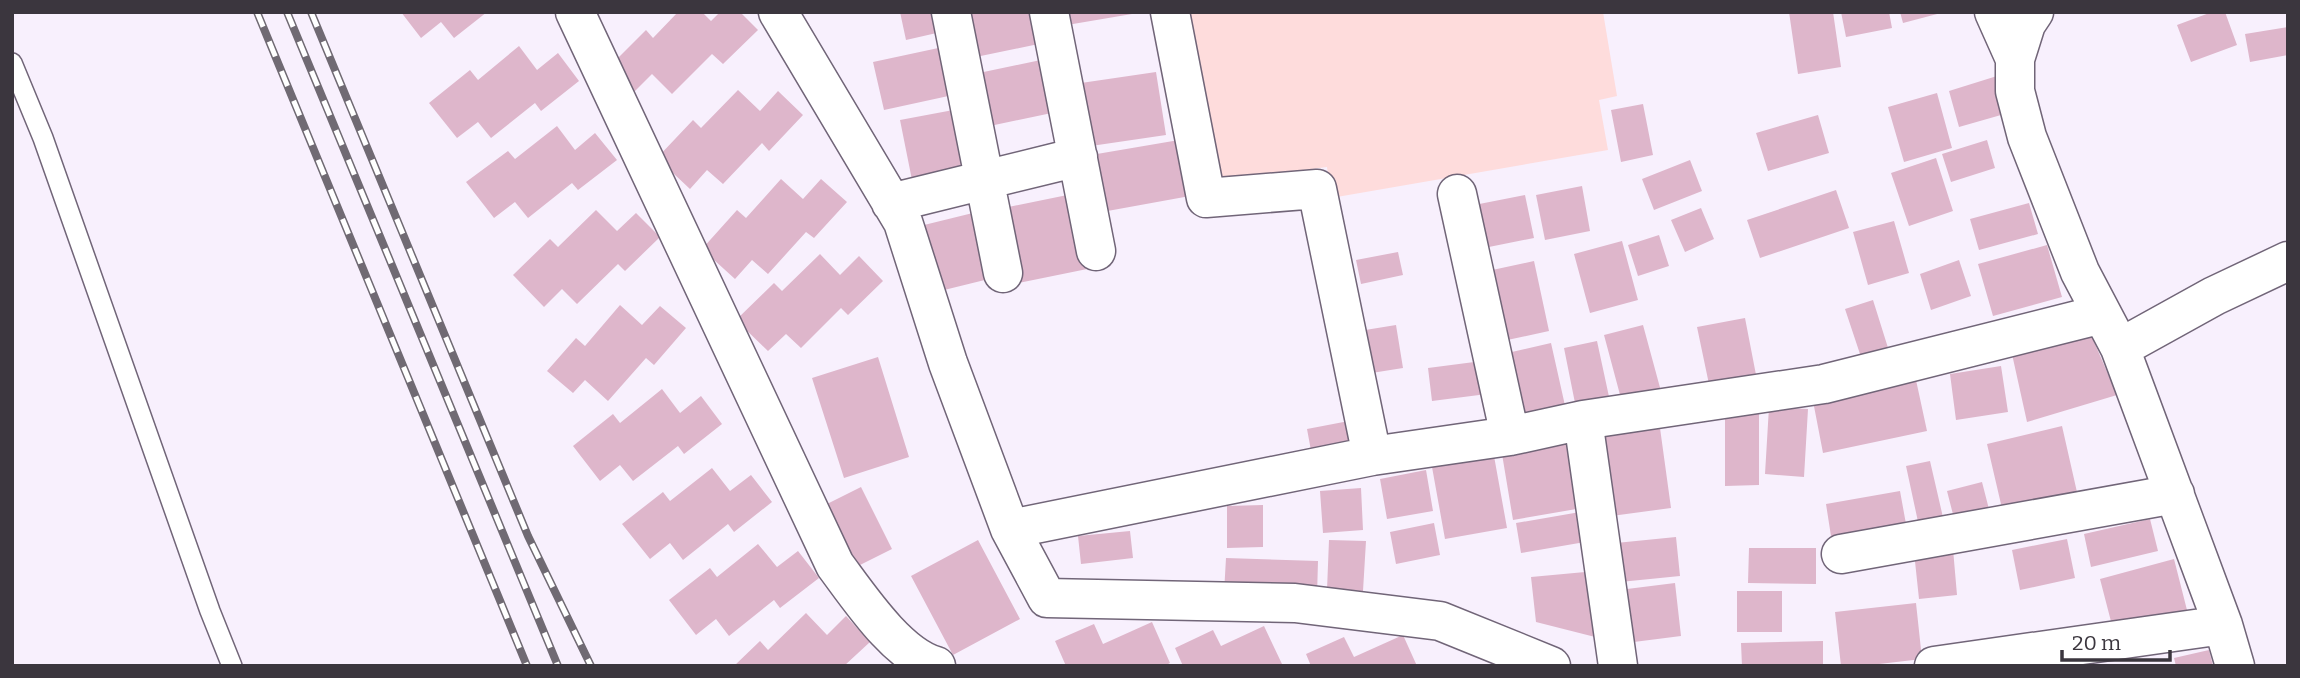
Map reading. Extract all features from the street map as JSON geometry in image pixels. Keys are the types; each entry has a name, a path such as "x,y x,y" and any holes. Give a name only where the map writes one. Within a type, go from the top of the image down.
{"street":[{"path":"575,12 835,565 882,628 925,663 936,666"},
{"path":"778,12 903,222 948,363 1010,529 1047,598 1294,603 1440,621 1551,666"},
{"path":"951,12 1003,273"},
{"path":"1049,12 1096,251"},
{"path":"1170,12 1206,198 1317,189 1372,456"},
{"path":"1994,12 2015,59"},
{"path":"2034,12 2026,24 2015,59 2015,90 2027,137 2080,272 2120,348 2223,625 2235,666"},
{"path":"891,204 1078,157"},
{"path":"1457,194 1510,436"},
{"path":"2120,348 2214,296 2288,261"},
{"path":"1010,529 1372,456 1510,436 1583,420 1824,384 2102,314"},
{"path":"1583,420 1618,666"},
{"path":"1841,554 2175,494"},
{"path":"1934,666 2223,625"}],"lane":[{"path":"12,63 43,138 232,666"}],"shaded area":[{"path":"1184,12 1603,12 1617,96 1599,100 1608,150 1331,198 1327,167 1214,182"}],"building":[{"path":"401,12 487,12 454,38 441,22 421,38"},
{"path":"678,12 702,12 711,21 720,12 740,12 758,30 723,64 712,54 672,94 652,74 634,92 609,67 646,30 653,38"},
{"path":"900,12 937,12 941,32 906,40"},
{"path":"961,12 1041,12 1048,42 971,58"},
{"path":"1065,12 1132,12 1132,14 1067,25"},
{"path":"1789,12 1833,12 1841,67 1798,74"},
{"path":"1841,12 1889,12 1892,28 1846,37"},
{"path":"1900,12 1941,12 1941,13 1903,23"},
{"path":"2212,12 2225,12 2237,45 2191,62 2177,25"},
{"path":"2288,27 2288,55 2250,62 2245,34"},
{"path":"519,46 537,70 558,53 579,81 541,111 535,103 491,138 478,122 457,138 429,103 470,70 478,80"},
{"path":"943,47 953,95 884,110 873,62"},
{"path":"1055,57 1066,110 985,127 974,74"},
{"path":"1156,72 1166,135 1091,146 1081,83"},
{"path":"1997,76 2008,113 1959,127 1949,91"},
{"path":"738,90 760,111 778,91 803,115 769,151 762,143 723,184 707,170 690,189 657,158 693,120 701,128"},
{"path":"1937,93 1952,148 1904,162 1888,107"},
{"path":"1643,104 1653,155 1621,162 1611,110"},
{"path":"964,108 976,173 913,185 900,120"},
{"path":"1818,115 1829,153 1768,171 1756,133"},
{"path":"557,126 575,150 595,133 617,160 578,190 572,183 528,218 515,202 494,218 466,182 508,151 515,159"},
{"path":"1179,140 1190,196 1102,212 1091,155"},
{"path":"1987,140 1995,168 1951,182 1942,154"},
{"path":"1936,158 1953,211 1909,226 1891,173"},
{"path":"1690,160 1702,191 1654,210 1642,179"},
{"path":"781,179 803,199 821,179 847,202 814,238 806,232 768,274 752,260 735,279 702,249 737,210 746,218"},
{"path":"1582,186 1590,231 1545,240 1536,195"},
{"path":"1836,190 1849,228 1760,258 1747,220"},
{"path":"1082,192 1097,267 1009,285 994,210"},
{"path":"1525,195 1534,238 1474,250 1464,207"},
{"path":"2029,203 2038,234 1979,250 1970,219"},
{"path":"1701,208 1714,239 1685,252 1671,220"},
{"path":"596,210 617,231 636,213 660,237 625,271 618,264 577,304 562,289 544,307 513,275 550,239 558,247"},
{"path":"985,210 1001,276 936,292 920,226"},
{"path":"1894,221 1909,273 1868,285 1853,232"},
{"path":"1659,235 1669,266 1638,276 1628,245"},
{"path":"1622,241 1638,300 1590,313 1574,254"},
{"path":"2047,245 2062,297 1993,316 1978,264"},
{"path":"1398,252 1403,275 1361,284 1356,260"},
{"path":"820,254 840,275 859,256 883,281 848,315 841,308 801,348 786,334 768,351 736,320 774,283 782,291"},
{"path":"1959,260 1971,296 1931,310 1920,274"},
{"path":"1534,261 1549,331 1498,342 1483,272"},
{"path":"1873,300 1889,351 1862,360 1845,309"},
{"path":"620,305 642,325 660,306 686,328 654,365 646,358 608,401 585,380 573,393 547,371 576,338 585,346"},
{"path":"1745,318 1757,380 1710,389 1697,327"},
{"path":"1396,325 1403,368 1359,375 1353,332"},
{"path":"1643,325 1662,395 1623,406 1604,335"},
{"path":"2055,334 2092,337 2117,395 2027,422 2010,345"},
{"path":"1597,341 1611,406 1577,413 1564,348"},
{"path":"1551,343 1566,410 1518,420 1503,354"},
{"path":"878,357 909,457 844,478 812,378"},
{"path":"1482,361 1487,394 1432,401 1428,368"},
{"path":"2001,366 2008,412 1956,420 1950,374"},
{"path":"1916,380 1927,431 1823,453 1813,401"},
{"path":"662,389 680,413 701,396 722,424 684,454 678,446 633,481 620,465 600,481 573,446 613,414 620,423"},
{"path":"1769,407 1808,409 1804,477 1765,474"},
{"path":"1725,413 1759,413 1759,485 1725,486"},
{"path":"1354,420 1359,447 1312,456 1307,429"},
{"path":"2062,426 2079,501 2004,517 1987,444"},
{"path":"1660,428 1671,508 1604,517 1593,438"},
{"path":"1577,441 1588,507 1513,520 1502,454"},
{"path":"1494,456 1507,528 1445,539 1432,467"},
{"path":"1930,461 1945,526 1920,531 1906,466"},
{"path":"712,468 730,491 751,475 772,502 734,532 728,524 683,560 670,543 650,559 622,524 663,492 670,501"},
{"path":"1426,470 1433,511 1387,519 1380,479"},
{"path":"1982,482 1991,517 1956,526 1947,491"},
{"path":"861,487 892,549 848,571 817,509"},
{"path":"1361,488 1363,530 1323,533 1320,491"},
{"path":"1900,491 1908,535 1833,549 1826,504"},
{"path":"1263,505 1263,547 1227,548 1227,506"},
{"path":"1580,512 1585,542 1521,553 1516,523"},
{"path":"2150,519 2158,551 2091,567 2084,534"},
{"path":"1434,523 1440,555 1396,564 1390,532"},
{"path":"1130,531 1133,558 1081,564 1078,536"},
{"path":"1676,537 1680,576 1620,582 1616,543"},
{"path":"2067,539 2075,578 2020,590 2012,550"},
{"path":"978,540 1020,619 953,655 911,576"},
{"path":"1329,540 1366,541 1363,591 1327,590"},
{"path":"758,544 777,567 798,551 819,578 780,608 774,600 729,636 716,619 696,635 669,600 710,568 717,577"},
{"path":"1749,548 1816,548 1816,584 1748,583"},
{"path":"1953,549 1957,595 1919,599 1914,552"},
{"path":"1226,558 1318,561 1317,596 1224,593"},
{"path":"2174,559 2188,614 2114,633 2100,579"},
{"path":"1596,571 1603,639 1536,622 1531,577"},
{"path":"1675,583 1681,636 1626,643 1619,590"},
{"path":"1737,591 1782,591 1782,632 1737,632"},
{"path":"1916,603 1922,659 1841,666 1835,612"},
{"path":"806,613 827,635 846,616 870,642 844,666 734,666 760,641 768,650"},
{"path":"1152,622 1170,663 1164,666 1066,666 1055,641 1094,624 1103,644"},
{"path":"1264,626 1282,664 1279,666 1183,666 1175,648 1213,630 1221,646"},
{"path":"1403,635 1417,666 1311,666 1306,654 1344,637 1354,657"},
{"path":"1823,641 1823,666 1742,666 1741,643"},
{"path":"2209,650 2213,666 2176,666 2174,658"}],"railway":[{"path":"257,12 527,666"},
{"path":"287,12 558,666"},
{"path":"311,12 528,536 591,666"}]}
